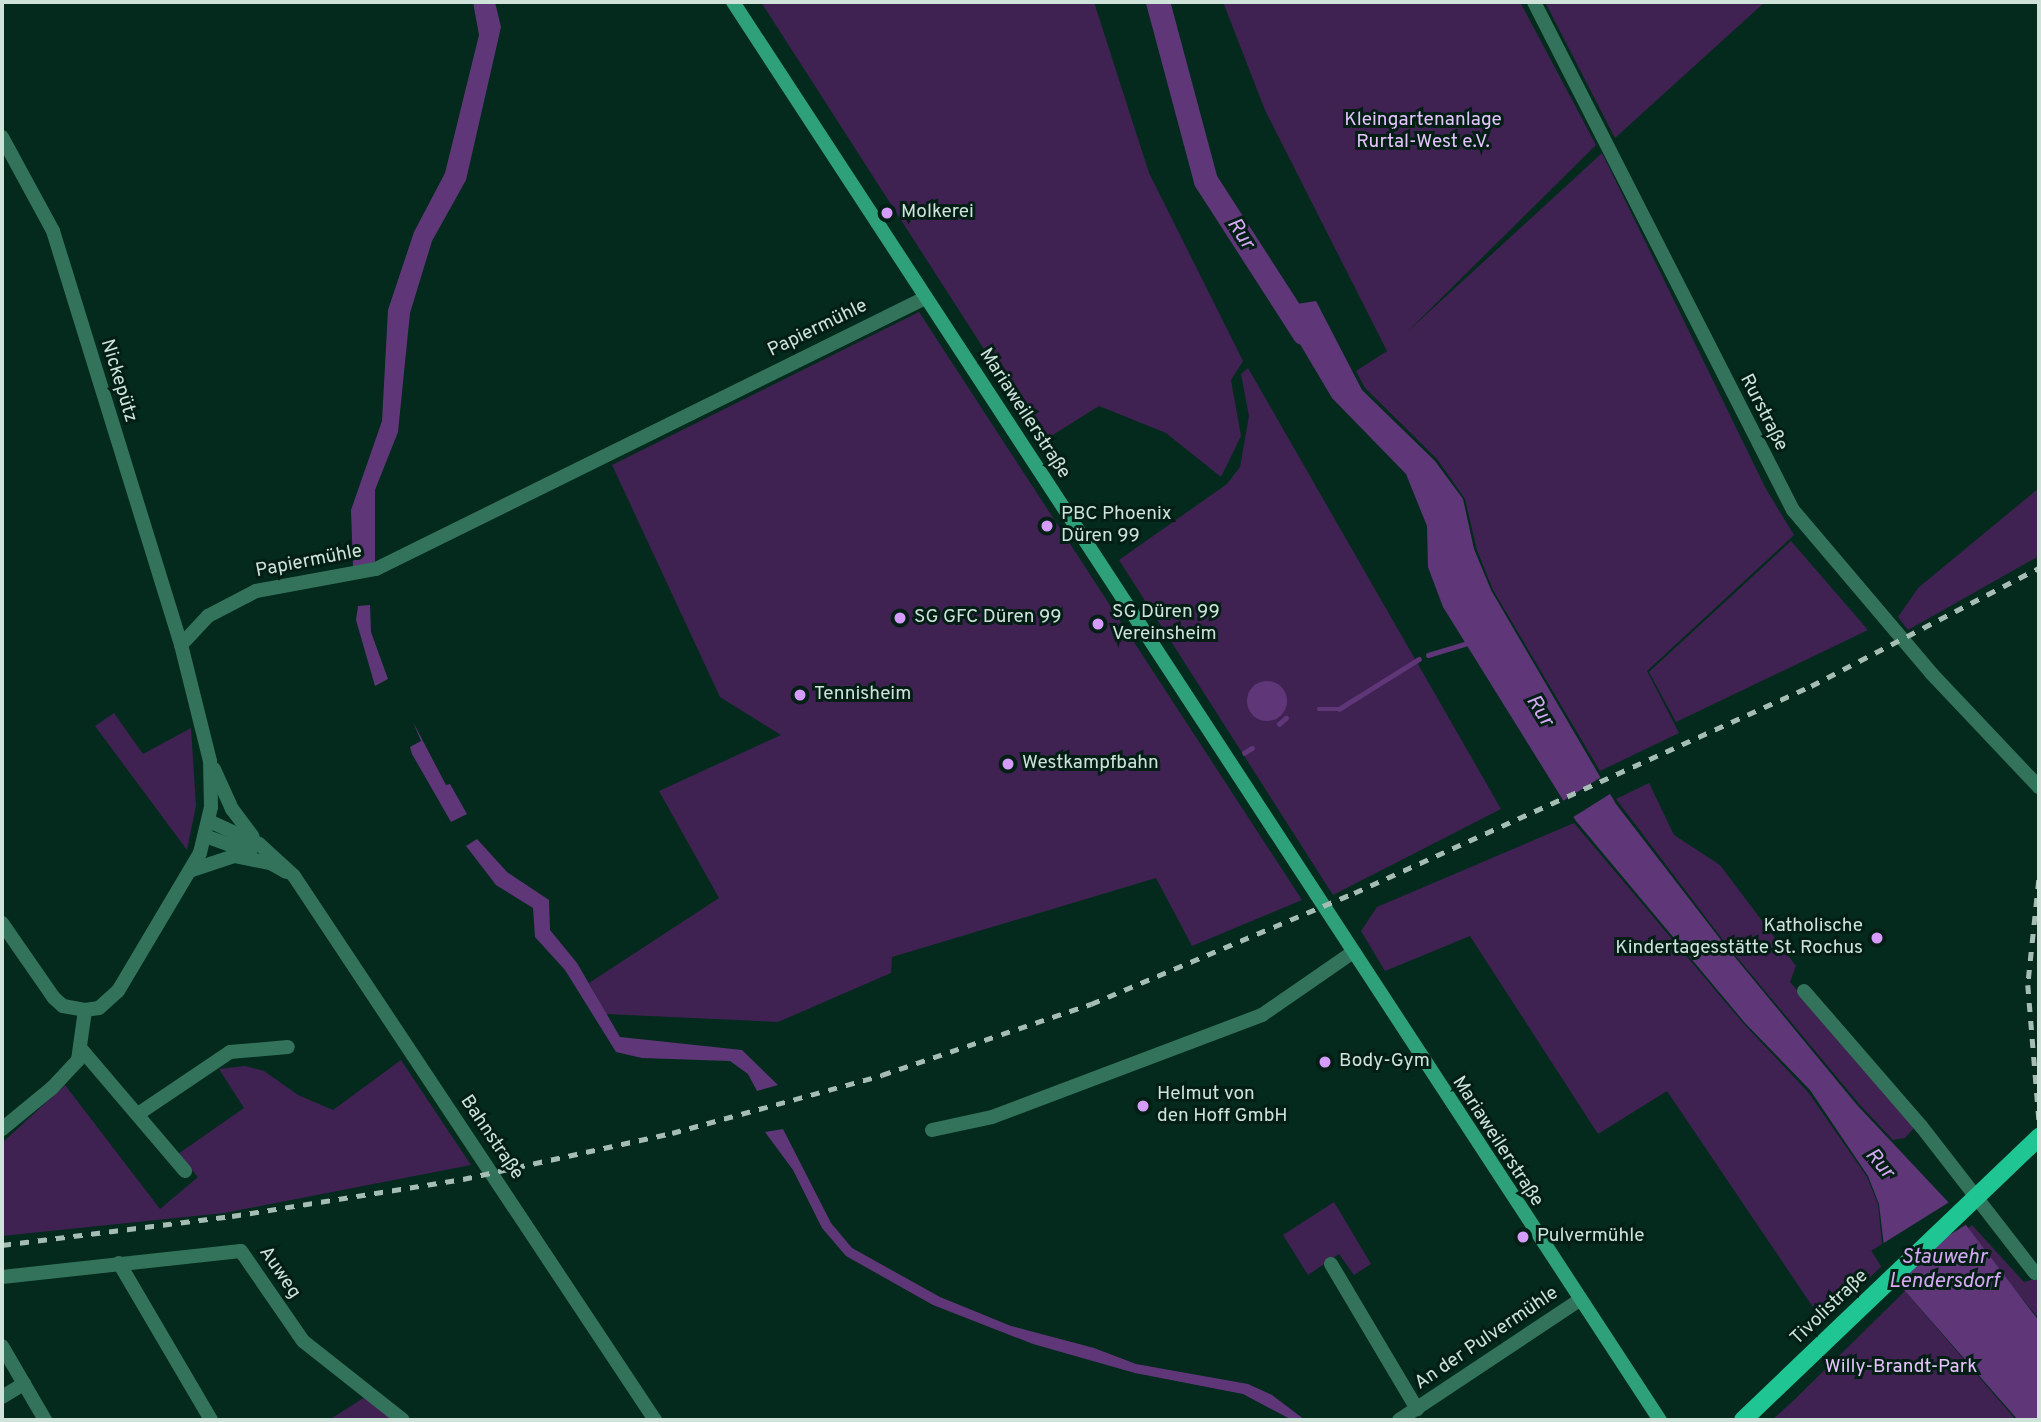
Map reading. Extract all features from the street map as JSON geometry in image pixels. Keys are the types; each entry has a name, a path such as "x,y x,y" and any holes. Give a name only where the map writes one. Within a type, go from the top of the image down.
{"main road":[{"name":"Mariaweilerstraße","path":"733,2 1578,1301 1660,1420"},
{"name":"Tivolistraße","path":"1743,1420 2039,1137"}],"street":[{"name":"Rurstraße","path":"1534,2 1793,510 1932,674 2039,787"},
{"name":"Nickepütz","path":"2,137 53,231 181,645"},
{"name":"Papiermühle","path":"181,645 208,616 240,597 376,569 925,298"},
{"path":"2,923 54,998 63,1006 85,1010 99,1008 118,991 192,870 207,829 210,761 181,645"},
{"name":"Bahnstraße","path":"210,761 232,809 259,844 294,876 654,1420"},
{"name":"Bahnstraße","path":"207,829 259,844"},
{"name":"Bahnstraße","path":"207,829 294,876"},
{"name":"Bahnstraße","path":"192,870 234,856 270,863"},
{"path":"932,1130 992,1117 1262,1015 1352,953"},
{"path":"1804,991 1921,1126 1973,1200 2035,1273"},
{"path":"2,1129 52,1088 82,1050 85,1010"},
{"path":"138,1114 230,1052 288,1047"},
{"path":"82,1050 185,1171"},
{"name":"Auweg","path":"2,1277 241,1251 303,1341 403,1420"},
{"path":"119,1263 211,1420"},
{"name":"An der Pulvermühle","path":"1331,1264 1416,1409"},
{"name":"An der Pulvermühle","path":"1399,1420 1578,1301"},
{"path":"2,1346 44,1420"},
{"path":"2,1397 24,1384"}],"green space":[{"path":"761,2 1094,2 1149,173 1243,361 1231,380 1241,436 1221,477 1166,433 1099,406 1043,441"},
{"name":"Kleingartenanlage Rurtal-West e.V.","path":"1223,2 1520,2 1596,145 1405,334 1602,153 1766,489 1794,535 1647,671 1679,733 1600,771 1493,590 1477,550 1465,499 1437,459 1365,388 1356,371 1387,351 1265,110"},
{"path":"1545,2 1765,2 1615,138"},
{"name":"SG GFC Düren 99","path":"919,312 1302,900 1192,946 1156,878 892,957 891,973 778,1022 606,1014 589,983 719,898 659,791 781,735 720,697 612,465"},
{"path":"1248,368 1501,809 1333,895 1119,560 1227,484 1240,467 1249,416 1241,374"},
{"path":"2039,488 2039,556 1908,630 1898,617 1918,588"},
{"path":"1791,541 1868,630 1676,722 1649,672"},
{"path":"114,713 143,754 191,728 196,806 187,850 95,726"},
{"path":"1649,783 1674,835 1720,865 1796,966 1790,982 1916,1126 1905,1138 1893,1140 1860,1105 1726,944 1616,799"},
{"path":"1574,823 1743,1023 1808,1092 1867,1177 1878,1204 1884,1264 1823,1322 1667,1091 1598,1134 1470,936 1385,971 1361,931 1377,907"},
{"path":"401,1060 471,1165 224,1213 2,1236 2,1143 65,1085 160,1209 198,1177 178,1154 244,1108 219,1069 245,1066 264,1071 298,1095 333,1110"},
{"path":"1334,1202 1371,1264 1354,1275 1339,1254 1308,1275 1283,1235"},
{"path":"1972,1225 2024,1282 2039,1278 2039,1319 1966,1230"},
{"name":"Willy-Brandt-Park","path":"1905,1291 2016,1420 1772,1420 1793,1401"},
{"path":"365,1397 394,1420 329,1420"}],"water":[{"path":"473,2 495,2 501,27 466,180 432,241 410,313 398,432 375,490 375,562 353,567 351,510 382,421 388,310 414,232 445,173 479,35"},
{"name":"Stauwehr Lendersdorf","path":"1316,301 1362,390 1435,461 1463,499 1474,549 1491,590 1616,804 1724,944 1857,1105 1950,1204 2039,1321 2039,1420 2018,1420 1905,1291 1886,1263 1879,1204 1868,1176 1810,1090 1745,1023 1576,821 1443,607 1428,567 1427,526 1406,474 1332,398 1278,307"},
{"path":"370,605 371,632 388,679 375,686 356,620 358,606"},
{"path":"1267,681 1281,687 1287,701 1281,715 1267,721 1253,715 1247,701 1253,687"},
{"path":"413,722 446,785 450,784 467,814 451,822 412,754 410,747 421,741"},
{"path":"477,839 507,872 549,900 550,930 577,963 620,1037 742,1050 778,1085 757,1091 748,1074 730,1061 642,1058 616,1052 565,970 535,937 533,908 496,885 466,846"},
{"path":"783,1129 831,1223 852,1248 940,1297 1011,1326 1094,1348 1136,1364 1248,1384 1272,1395 1305,1420 1292,1420 1243,1394 1135,1373 1033,1344 933,1305 846,1256 822,1228 793,1170 765,1132"}],"pier":[{"path":"1603,776 1613,792 1570,819 1560,803"},
{"path":"1951,1201 1966,1225 1886,1275 1871,1251"}],"waterway":[{"name":"Rur","path":"1158,2 1206,181 1304,333"},
{"path":"1428,655 1471,642"},
{"path":"1319,709 1339,709 1419,659"},
{"path":"1279,724 1286,718"},
{"path":"1244,753 1252,748"}],"railway":[{"path":"2,1245 232,1216 463,1179 672,1133 882,1075 1091,1004 1354,893 1811,686 2039,568"},
{"path":"2039,880 2028,985 2039,1120"}],"place":[{"name":"Molkerei","path":"887,213"},
{"name":"PBC Phoenix Düren 99","path":"1047,526"},
{"name":"SG GFC Düren 99","path":"900,618"},
{"name":"SG Düren 99 Vereinsheim","path":"1098,624"},
{"name":"Tennisheim","path":"800,695"},
{"name":"Westkampfbahn","path":"1008,764"},
{"name":"Katholische Kindertagesstätte St. Rochus","path":"1877,938"},
{"name":"Body-Gym","path":"1325,1062"},
{"name":"Helmut von den Hoff GmbH","path":"1143,1106"},
{"name":"Pulvermühle","path":"1523,1237"}]}
